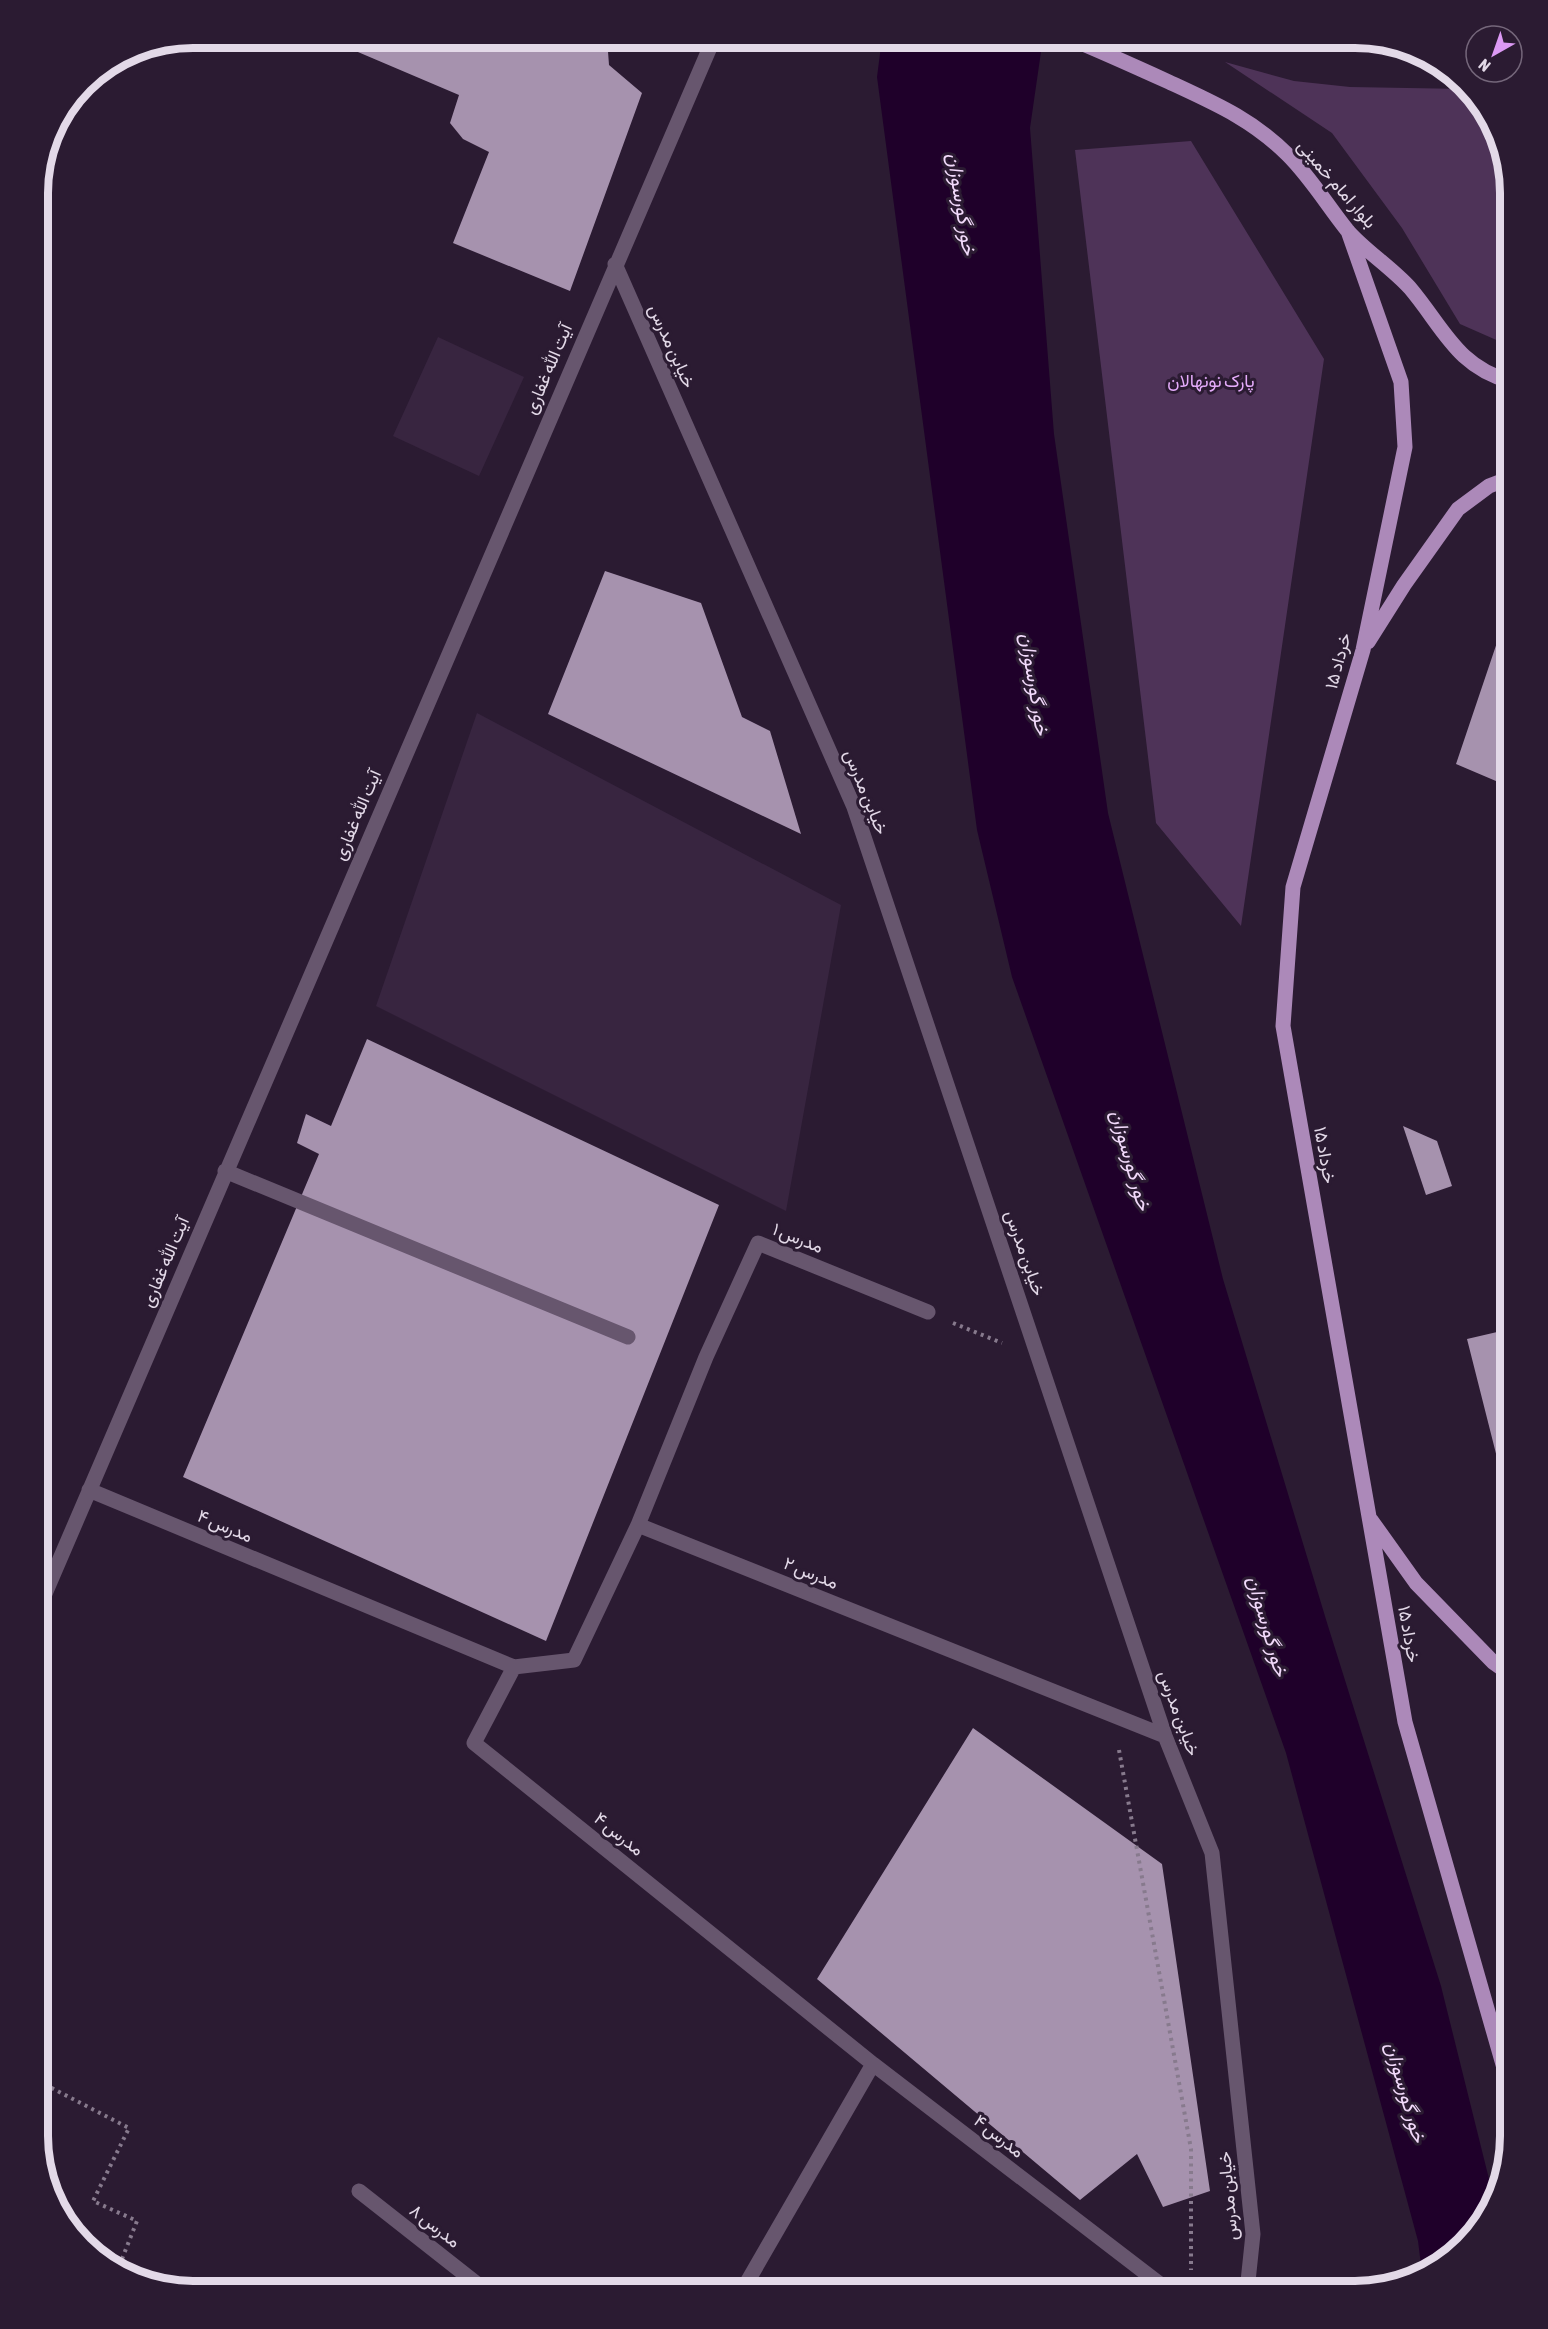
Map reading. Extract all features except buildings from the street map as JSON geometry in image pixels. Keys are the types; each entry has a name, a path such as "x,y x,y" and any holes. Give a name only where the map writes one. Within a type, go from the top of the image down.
{"main road":[{"name":"بلوار امام خمینی","path":"1094,48 1234,112 1288,154 1316,186 1348,231 1410,288 1448,339 1469,362 1500,379"},
{"name":"۱۵ خرداد","path":"1348,231 1401,382 1405,447 1363,650 1293,887 1283,1026 1405,1722 1500,2054"},
{"path":"1363,650 1404,585 1458,509 1489,486 1500,482"},
{"path":"1367,1515 1416,1583 1500,1667"}],"street":[{"name":"آیت الله غفاری","path":"48,1586 710,48"},
{"name":"خیابن مدرس","path":"615,264 854,807 1165,1736 1212,1853 1254,2234 1248,2281"},
{"path":"225,1171 628,1337"},
{"name":"مدرس ۱","path":"638,1524 706,1357 758,1243 928,1312"},
{"name":"مدرس ۴","path":"89,1490 514,1667 474,1743 873,2064 1156,2281"},
{"path":"514,1667 574,1660 638,1524"},
{"name":"مدرس ۲","path":"638,1524 1165,1736"},
{"path":"749,2281 873,2064"},
{"name":"مدرس ۸","path":"359,2191 473,2281"}],"path":[{"path":"928,1312 1040,1358"},
{"path":"1113,1717 1191,2149 1191,2280"},
{"path":"48,2086 129,2128 93,2201 137,2221 121,2261"}],"shaded area":[{"path":"438,337 524,377 479,476 393,436"},
{"path":"477,713 841,905 786,1211 376,1006"}],"green space":[{"path":"1225,62 1294,81 1350,87 1455,89 1481,121 1489,138 1499,174 1500,342 1460,324 1402,228 1332,133"},
{"name":"پارک نونهالان","path":"1191,141 1324,359 1241,926 1156,823 1075,150"}],"water":[{"name":"خور گورسوزان","path":"881,48 1042,48 1030,128 1054,434 1108,813 1223,1279 1328,1626 1441,1986 1491,2186 1481,2208 1470,2224 1443,2251 1421,2265 1418,2241 1286,1753 1012,977 977,830 877,77"}]}
